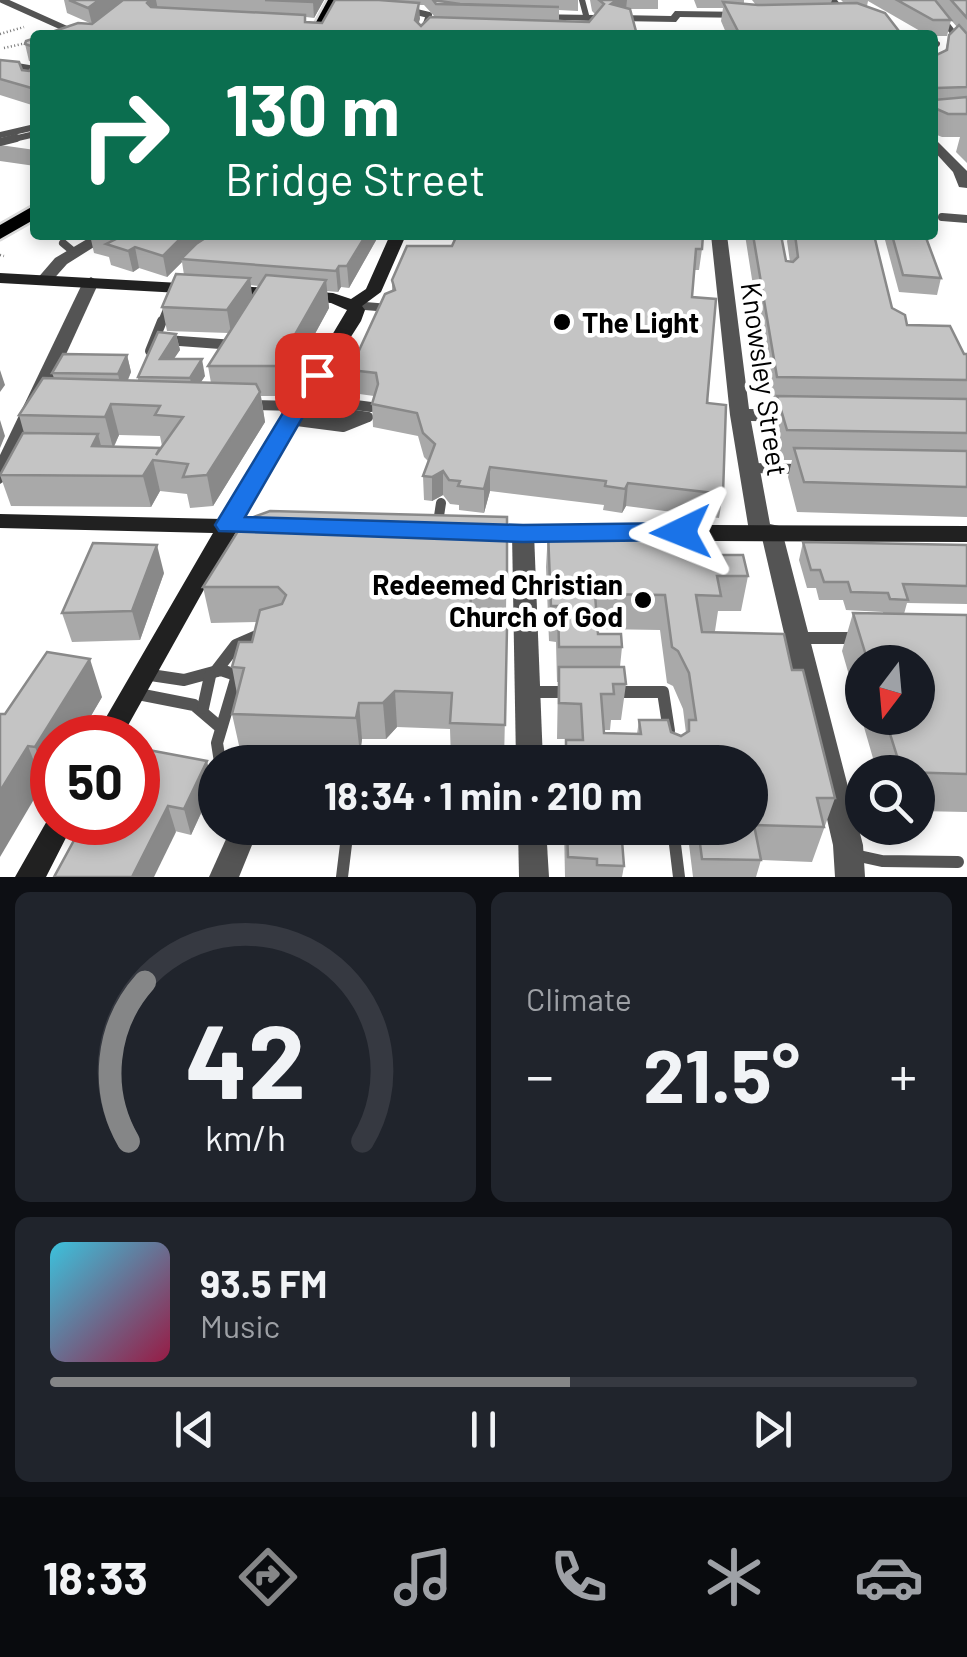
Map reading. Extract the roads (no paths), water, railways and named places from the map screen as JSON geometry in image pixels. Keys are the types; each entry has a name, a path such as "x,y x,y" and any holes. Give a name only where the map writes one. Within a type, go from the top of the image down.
{"main road":[{"path":"314,28 334,0"},
{"path":"0,223 30,211"},
{"path":"0,233 30,212"},
{"path":"353,305 373,292 396,240"},
{"path":"0,280 175,282 262,300 333,298 353,305 356,310 120,715"},
{"path":"0,521 286,527"},
{"path":"428,530 967,534"},
{"path":"30,877 47,845"}],"street":[{"path":"535,0 535,16"},
{"path":"673,0 680,30"},
{"path":"832,0 843,12 893,30"},
{"path":"843,12 828,17 858,16"},
{"path":"514,15 589,17"},
{"path":"618,18 755,16"},
{"path":"5,63 22,55"},
{"path":"5,63 30,69"},
{"path":"938,144 961,144"},
{"path":"938,150 965,181"},
{"path":"36,280 69,248 91,240"},
{"name":"Knowsley Street","path":"720,240 750,468 798,638 849,859"},
{"path":"0,477 20,454 46,399 92,282"},
{"path":"740,415 815,416"},
{"path":"523,533 530,745"},
{"path":"224,877 238,845"},
{"path":"533,845 534,877"}],"lane":[{"path":"2,0 64,30"},
{"path":"582,0 589,17"},
{"path":"746,0 755,16"},
{"path":"928,0 957,44 967,51"},
{"path":"403,10 429,15 424,30"},
{"path":"0,138 30,128"},
{"path":"0,138 30,135"},
{"path":"942,218 967,218"},
{"path":"148,357 175,282"},
{"path":"353,305 390,308"},
{"path":"225,360 242,332"},
{"path":"155,339 234,345"},
{"path":"237,404 369,412 343,428 295,409"},
{"path":"750,468 809,469"},
{"path":"428,530 441,502"},
{"path":"203,708 213,674 226,654 249,636 282,632"},
{"path":"798,638 873,638"},
{"path":"137,684 184,681 227,671 236,679 218,745"},
{"path":"137,684 203,708 213,715 220,728"},
{"path":"528,692 586,692"},
{"path":"605,692 663,692 671,745"},
{"path":"342,877 346,845"},
{"path":"675,845 679,877"},
{"path":"849,859 958,862"}],"waterway":[{"path":"0,153 30,157"}],"place":[{"name":"The Light","path":"562,322"},
{"name":"Redeemed Christian Church of God","path":"643,600"}]}
